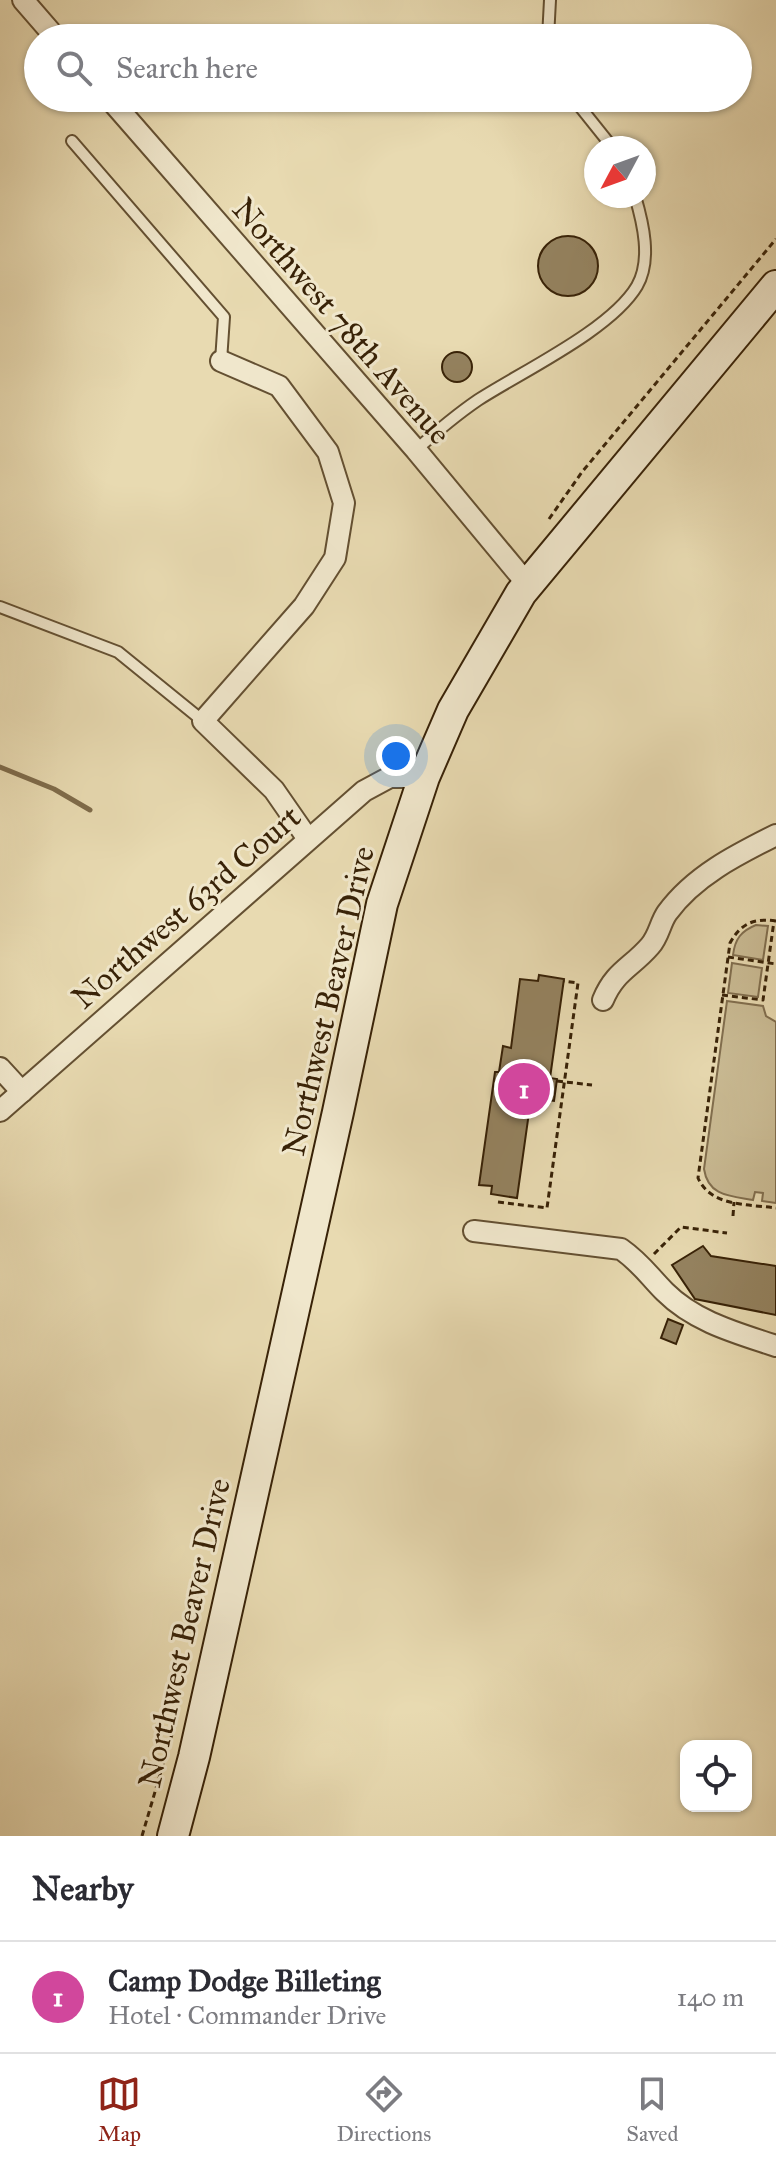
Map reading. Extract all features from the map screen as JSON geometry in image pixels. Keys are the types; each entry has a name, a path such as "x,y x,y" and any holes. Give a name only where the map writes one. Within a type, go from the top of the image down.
{"main road":[{"name":"Northwest Beaver Drive","path":"173,1836 205,1710 382,904 424,777 453,710 528,585 776,286"}],"street":[{"path":"23,0 44,24"},
{"name":"Northwest 78th Avenue","path":"121,112 416,450 528,585"},
{"path":"221,361 279,386 328,452 344,503 335,558 304,606 203,721 274,790 308,839"},
{"name":"Northwest 63rd Court","path":"0,1111 364,791 390,777 424,777"},
{"path":"603,1000 618,974 640,958 654,941 666,914 696,882 733,857 776,835"},
{"path":"0,1068 22,1092"},
{"path":"474,1231 621,1249 696,1317 776,1346"}],"lane":[{"path":"549,24 550,0"},
{"path":"586,112 604,136"},
{"path":"72,141 224,317 221,361"},
{"path":"416,450 454,417 594,327 617,308 637,286 643,268 645,245 637,208"},
{"path":"0,607 118,652 203,721"}],"path":[{"path":"722,995 763,1000 775,921 754,920 739,928 730,943 727,957 722,995 698,1178 716,1199 776,1208"},
{"path":"727,957 776,964"},
{"path":"498,1202 547,1208 578,983 564,981"},
{"path":"557,1081 592,1085"},
{"path":"733,1216 734,1202"},
{"path":"642,1265 681,1227 727,1233"}],"shaded area":[{"path":"756,925 768,926 763,960 733,955 740,936"},
{"path":"732,963 762,968 758,997 728,993"},
{"path":"727,1001 763,1006 766,1016 776,1022 776,1203 762,1201 763,1193 755,1192 753,1200 721,1193 706,1178 704,1169"}],"building":[{"path":"568,236 579,238 589,245 596,255 596,277 589,287 579,294 568,296 557,294 547,287 540,277 538,266 540,255 547,245 557,238"},
{"path":"457,352 468,356 472,367 468,378 457,382 446,378 442,367 446,356"},
{"path":"539,975 564,979 550,1078 557,1079 554,1101 531,1098 517,1198 491,1194 492,1186 479,1185 495,1072 499,1072 503,1046 511,1048 520,979 538,981"},
{"path":"703,1246 711,1256 776,1266 776,1315 695,1299 672,1265"},
{"path":"668,1319 683,1325 676,1344 661,1338"}],"waterway":[{"path":"0,767 54,789 90,810"}],"place":[{"name":"Camp Dodge Billeting","path":"524,1089"}]}
